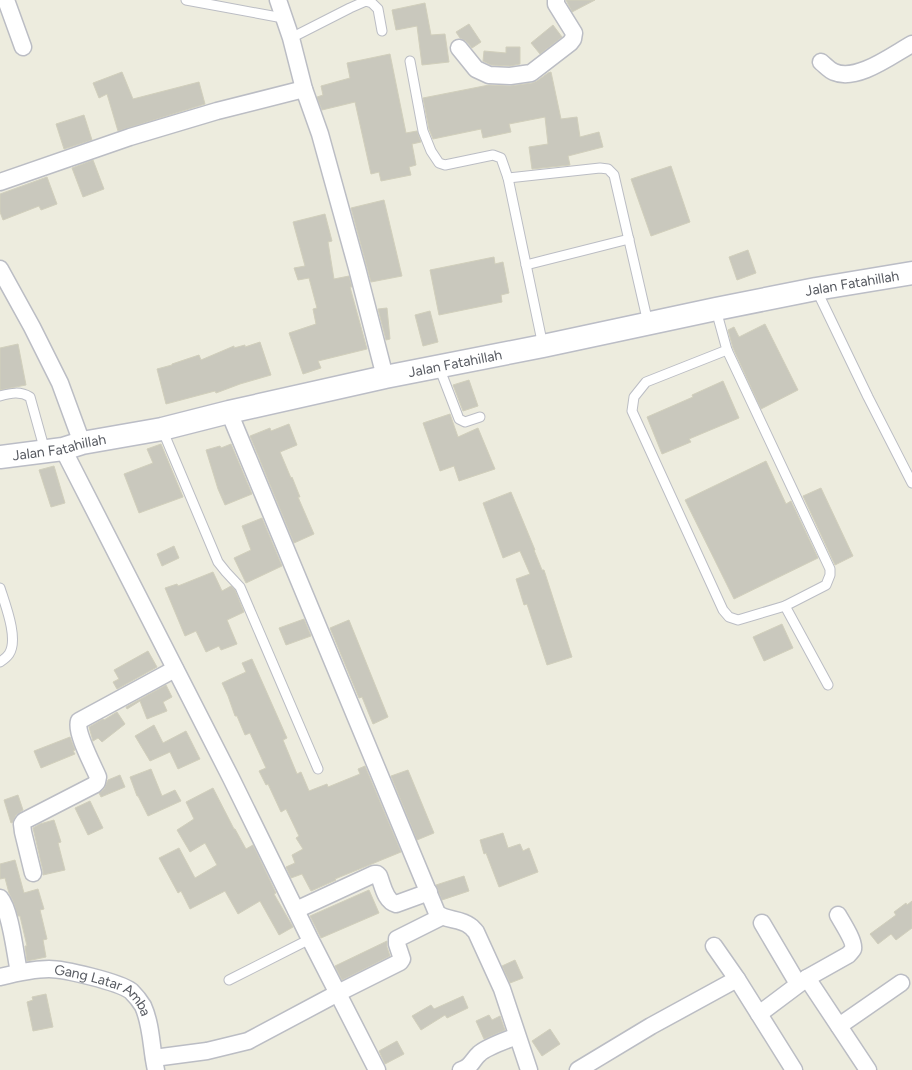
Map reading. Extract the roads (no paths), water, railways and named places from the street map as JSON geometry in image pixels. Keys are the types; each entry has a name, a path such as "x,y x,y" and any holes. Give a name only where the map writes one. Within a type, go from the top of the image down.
{"street":[{"path":"6,0 23,47"},
{"path":"459,48 476,69 489,75 510,76 531,73 570,44 573,39 574,33 556,4 556,0"},
{"path":"279,1 304,89 320,134 357,268 384,378"},
{"path":"821,62 834,72 851,75 864,71 912,44"},
{"path":"0,182 130,137 304,89"},
{"path":"0,269 60,383 63,448 231,778 376,1070"},
{"name":"Jalan Fatahillah","path":"0,457 63,448 162,429 229,412 384,378 816,289 912,273"},
{"path":"229,412 437,913 441,917 461,921 469,925 476,932 502,989 529,1070"},
{"path":"33,873 23,832 22,824 24,821 98,782 98,777 80,735 79,721 175,669"},
{"path":"296,910 374,874 379,876 388,900 396,904 429,892"},
{"path":"0,898 4,903 9,918 19,972"},
{"path":"759,1014 803,981 848,955 853,948 853,943 838,915"},
{"path":"155,1064 248,1041 400,962 402,959 396,944 397,939 441,917"},
{"path":"762,923 803,981 839,1026 868,1070"},
{"path":"714,946 794,1070"},
{"name":"Gang Latar Amba","path":"0,977 19,972 52,969 106,980 130,990 142,1004 149,1024 155,1064"},
{"path":"578,1070 651,1026 737,979"},
{"path":"839,1026 901,983"},
{"path":"461,1070 468,1068 482,1051 517,1036"}],"lane":[{"path":"186,0 283,18"},
{"path":"291,38 366,1 372,2 378,9 382,32"},
{"path":"410,61 423,131 438,163 445,165 493,155 501,158 508,178 544,346"},
{"path":"508,178 600,168 608,170 614,175 648,324"},
{"path":"526,266 629,239"},
{"path":"816,289 912,483"},
{"path":"716,309 727,350 830,570 826,585 785,606 738,620 729,617 723,610 632,411 634,397 646,382 727,350"},
{"path":"439,367 459,419 464,422 480,417"},
{"path":"0,396 13,393 24,394 30,397 63,448"},
{"path":"162,429 218,562 240,586 318,769"},
{"path":"0,588 9,615 13,640 10,654 0,662"},
{"path":"785,606 828,685"},
{"path":"229,980 310,939"}]}
